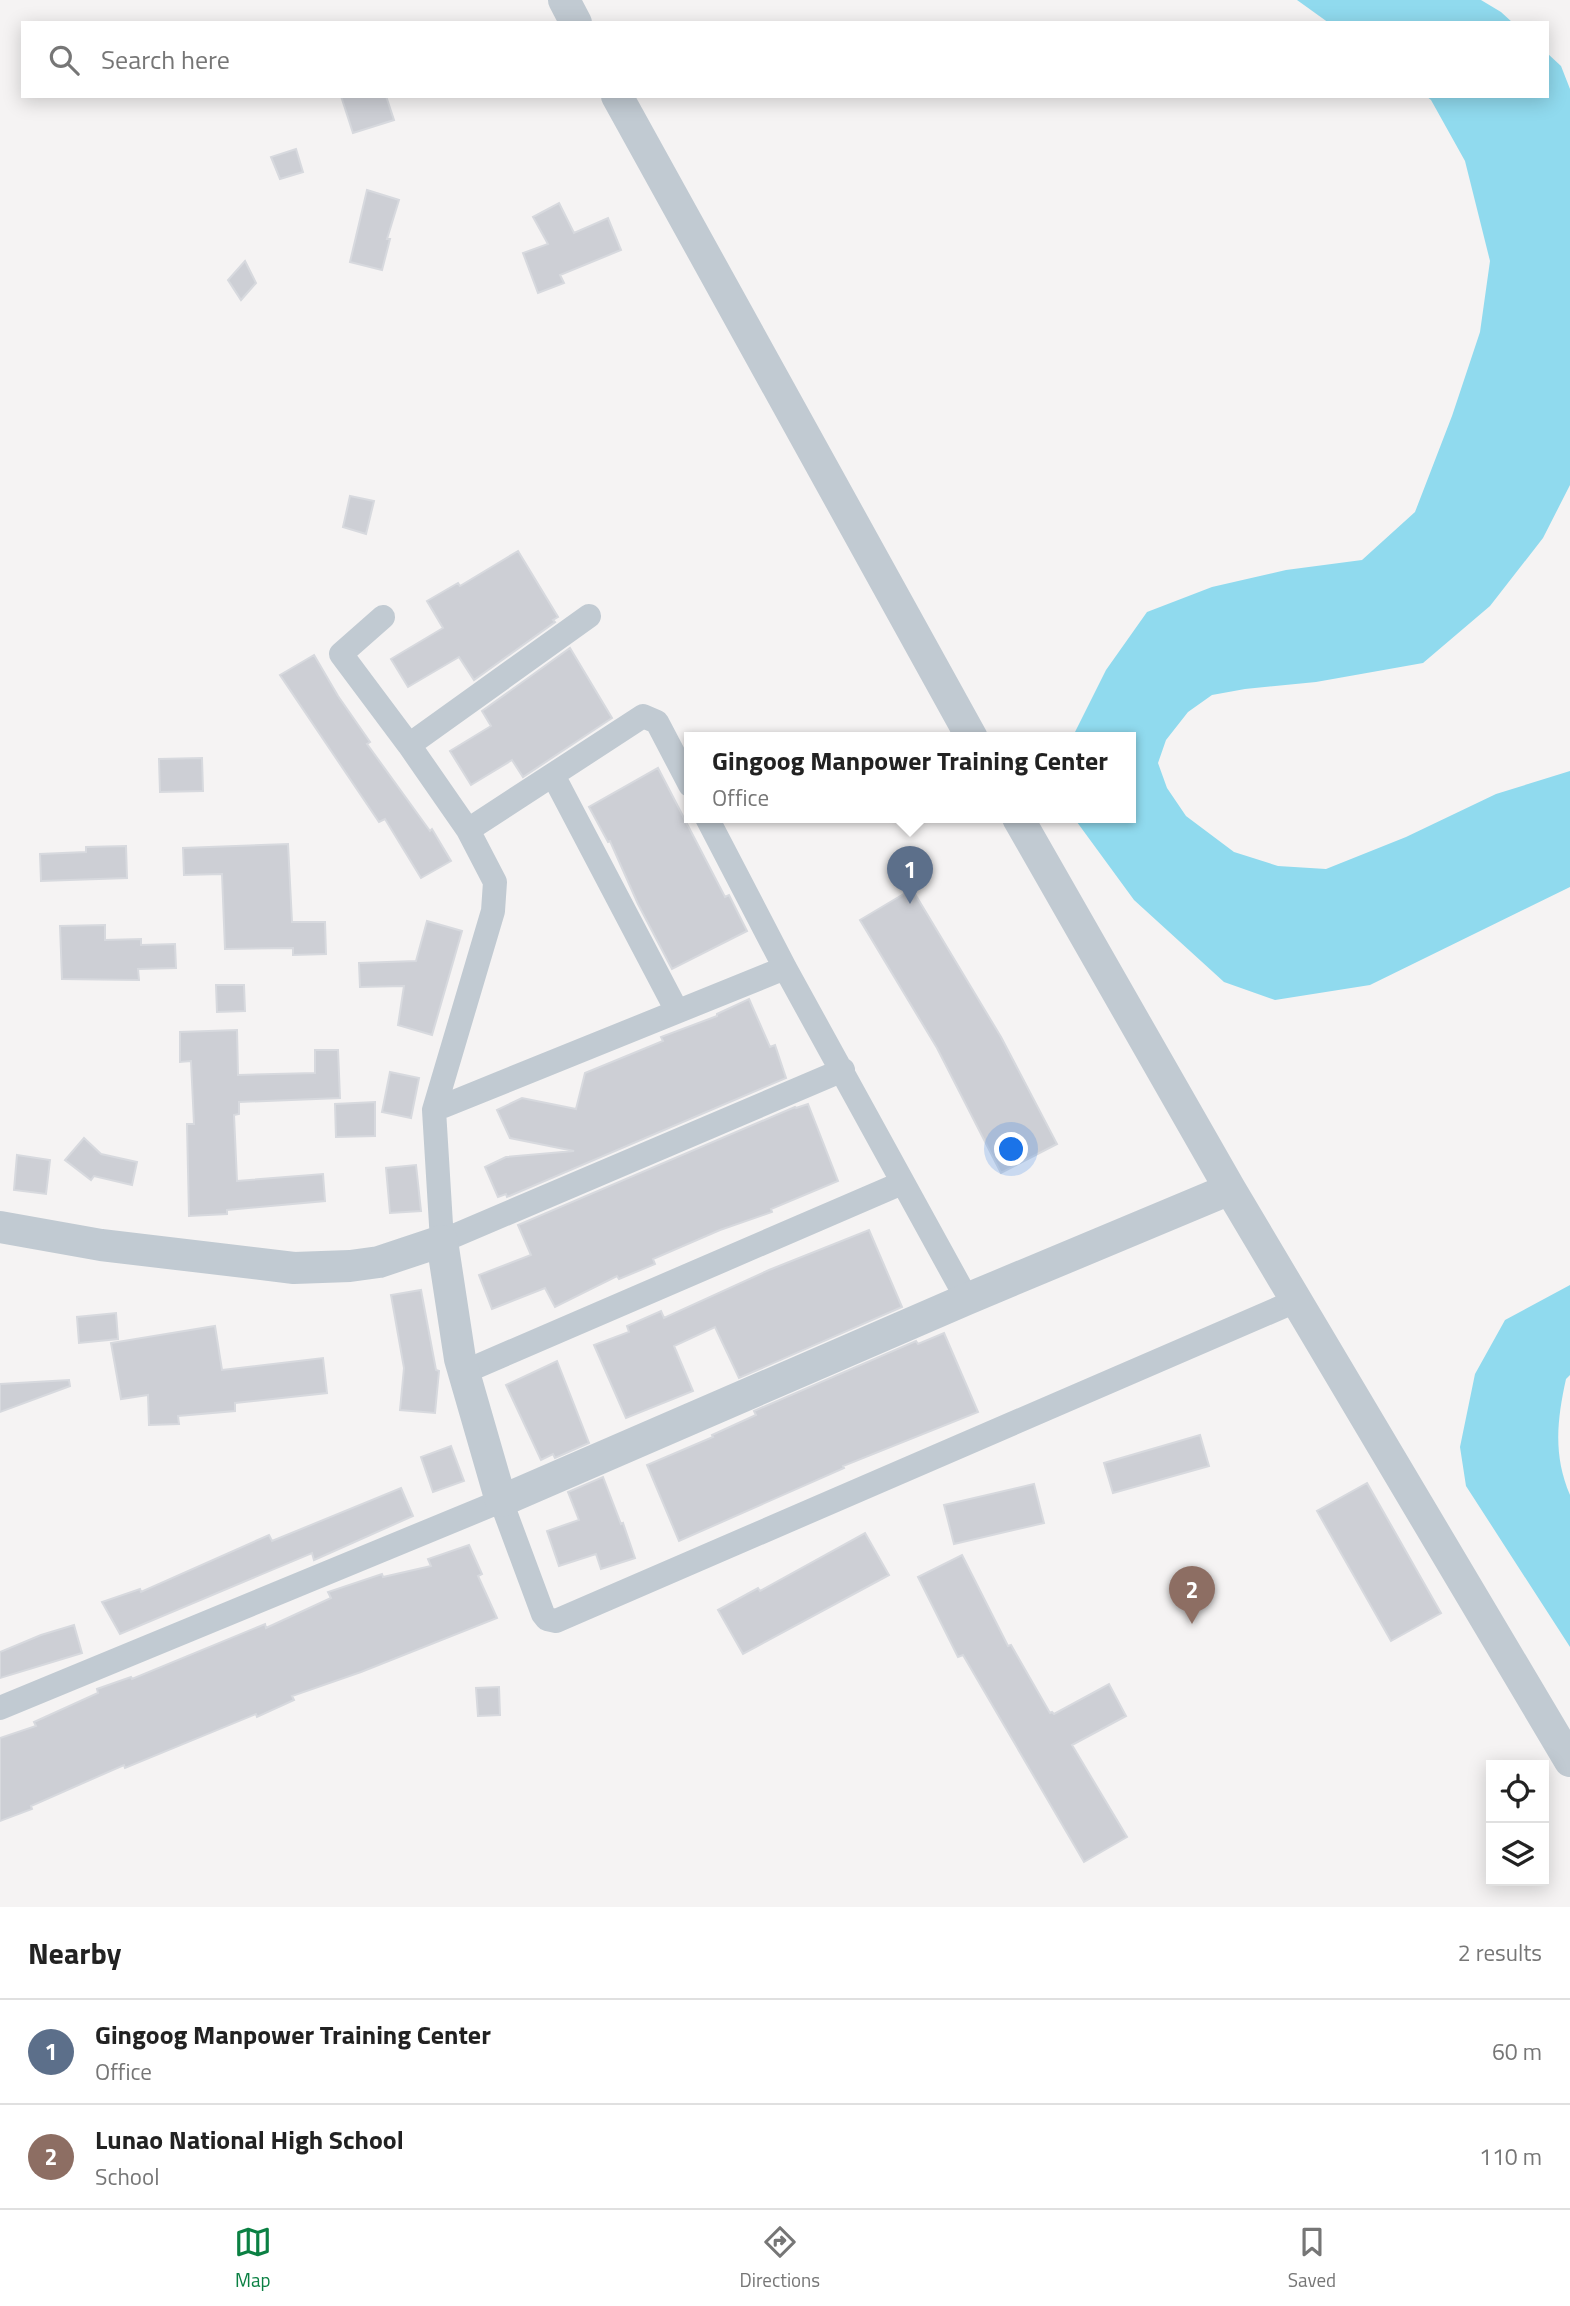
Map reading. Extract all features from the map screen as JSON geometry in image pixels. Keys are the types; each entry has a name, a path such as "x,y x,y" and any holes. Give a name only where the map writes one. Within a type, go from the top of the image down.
{"street":[{"path":"564,0 575,21"},
{"path":"618,98 969,732"},
{"path":"409,746 589,616"},
{"path":"383,617 341,654 468,830 495,882 494,911 434,1110 442,1241 464,1371 501,1501 547,1619 556,1621 1298,1300"},
{"path":"468,830 643,716 657,722 684,774"},
{"path":"553,775 677,1011"},
{"path":"710,823 785,968 967,1299"},
{"path":"1020,823 1230,1189 1570,1761"},
{"path":"434,1110 785,968"},
{"path":"0,1227 101,1244 294,1268 379,1262 442,1241 843,1070"},
{"path":"464,1371 902,1183"},
{"path":"0,1708 501,1501 967,1299 1230,1189"}],"water":[{"path":"1297,0 1481,0 1511,21 1326,21"},
{"path":"1549,55 1561,66 1570,89 1570,485 1543,538 1490,606 1423,663 1316,682 1212,695 1188,712 1166,740 1158,763 1167,788 1186,816 1234,852 1278,866 1326,869 1406,837 1496,794 1570,771 1570,887 1370,985 1275,1000 1224,982 1134,900 1078,823 1136,823 1136,732 1075,732 1106,670 1147,612 1212,587 1286,570 1362,560 1415,512 1452,416 1480,332 1490,261 1465,161 1428,98 1549,98"},
{"path":"1570,1285 1570,1375 1566,1379 1563,1394 1558,1437 1561,1466 1570,1495 1570,1647 1466,1486 1460,1447 1475,1374 1505,1320"}],"building":[{"path":"342,98 387,98 394,120 353,133"},
{"path":"296,149 303,172 280,179 271,157"},
{"path":"367,190 399,200 387,239 390,239 382,270 350,262"},
{"path":"559,203 574,233 608,218 621,250 560,275 564,283 538,293 523,253 548,244 533,217"},
{"path":"245,261 256,283 241,300 228,280"},
{"path":"350,496 374,501 366,534 343,527"},
{"path":"518,551 558,617 553,620 555,622 474,680 459,657 408,687 391,659 443,628 427,601 458,583 460,586"},
{"path":"570,648 612,718 523,777 512,760 471,785 450,751 491,726 482,711"},
{"path":"314,655 370,742 367,744 430,831 432,829 451,861 421,878 385,819 379,822 280,675"},
{"path":"202,758 203,791 160,792 159,759"},
{"path":"658,768 684,818 684,823 687,823 725,897 729,895 747,931 672,969 638,904 610,841 608,842 589,807"},
{"path":"288,844 292,922 325,922 326,954 293,955 293,948 225,949 222,874 184,875 183,848"},
{"path":"126,846 127,878 41,881 40,854 86,852 86,847"},
{"path":"912,889 1001,1037 1057,1144 1001,1173 937,1048 860,920"},
{"path":"427,921 462,931 432,1035 398,1025 404,986 360,987 359,963 416,961"},
{"path":"105,925 105,940 141,939 141,945 175,944 176,968 138,969 139,980 62,979 60,926"},
{"path":"216,985 244,985 245,1011 217,1012"},
{"path":"749,999 770,1047 775,1045 786,1078 507,1197 506,1194 498,1197 485,1167 506,1157 574,1151 510,1138 497,1110 522,1098 576,1109 585,1073 663,1041 661,1037 717,1016"},
{"path":"237,1030 238,1075 315,1073 315,1050 338,1050 340,1098 239,1102 239,1114 234,1115 237,1181 323,1174 325,1201 227,1210 227,1214 189,1216 187,1124 194,1124 191,1061 180,1062 180,1032"},
{"path":"390,1072 419,1078 411,1118 382,1112"},
{"path":"375,1102 375,1136 336,1137 335,1104"},
{"path":"808,1104 838,1181 771,1209 772,1212 720,1230 653,1259 655,1264 619,1279 617,1276 555,1307 545,1288 492,1309 479,1275 531,1255 518,1225 795,1107"},
{"path":"84,1138 101,1154 137,1162 132,1185 94,1176 91,1180 65,1160"},
{"path":"17,1155 50,1160 46,1194 14,1190"},
{"path":"416,1165 421,1211 390,1213 386,1168"},
{"path":"869,1230 902,1307 739,1378 715,1327 674,1346 693,1391 626,1418 594,1345 629,1332 627,1326 661,1311 664,1318 769,1270"},
{"path":"421,1290 436,1370 439,1371 435,1413 400,1410 404,1368 391,1295"},
{"path":"116,1313 118,1339 79,1343 77,1317"},
{"path":"215,1326 222,1370 323,1358 327,1393 235,1403 235,1411 178,1416 179,1424 149,1425 148,1395 121,1399 111,1343"},
{"path":"944,1333 978,1412 843,1466 844,1468 679,1541 647,1465 713,1437 712,1435 756,1415 754,1411 916,1341 918,1344"},
{"path":"557,1361 589,1443 555,1458 553,1454 541,1460 506,1385"},
{"path":"69,1380 70,1386 0,1412 0,1384"},
{"path":"1200,1435 1209,1466 1113,1493 1104,1463"},
{"path":"451,1446 464,1481 433,1492 421,1457"},
{"path":"603,1477 635,1558 601,1569 596,1554 559,1566 547,1531 579,1520 568,1492"},
{"path":"1367,1483 1441,1613 1391,1641 1317,1511"},
{"path":"1034,1484 1044,1523 954,1544 944,1505"},
{"path":"401,1488 413,1516 314,1560 312,1553 120,1634 102,1602 140,1589 141,1592 269,1535 272,1541"},
{"path":"865,1533 889,1575 743,1654 718,1610 758,1588 760,1591"},
{"path":"469,1545 482,1574 478,1576 497,1618 361,1672 292,1696 294,1700 257,1717 256,1714 125,1768 124,1765 31,1806 32,1809 0,1821 0,1738 36,1726 34,1722 98,1693 97,1689 131,1677 132,1679 265,1624 266,1628 331,1598 328,1592 382,1574 383,1577 431,1566 428,1559"},
{"path":"962,1555 1008,1646 1011,1645 1050,1713 1054,1714 1109,1684 1126,1716 1072,1745 1127,1837 1084,1862 963,1655 958,1657 918,1577"},
{"path":"74,1625 82,1653 0,1678 0,1652"},
{"path":"499,1687 500,1715 478,1716 476,1688"}],"place":[{"name":"Gingoog Manpower Training Center","path":"910,904"},
{"name":"Lunao National High School","path":"1192,1624"}]}
